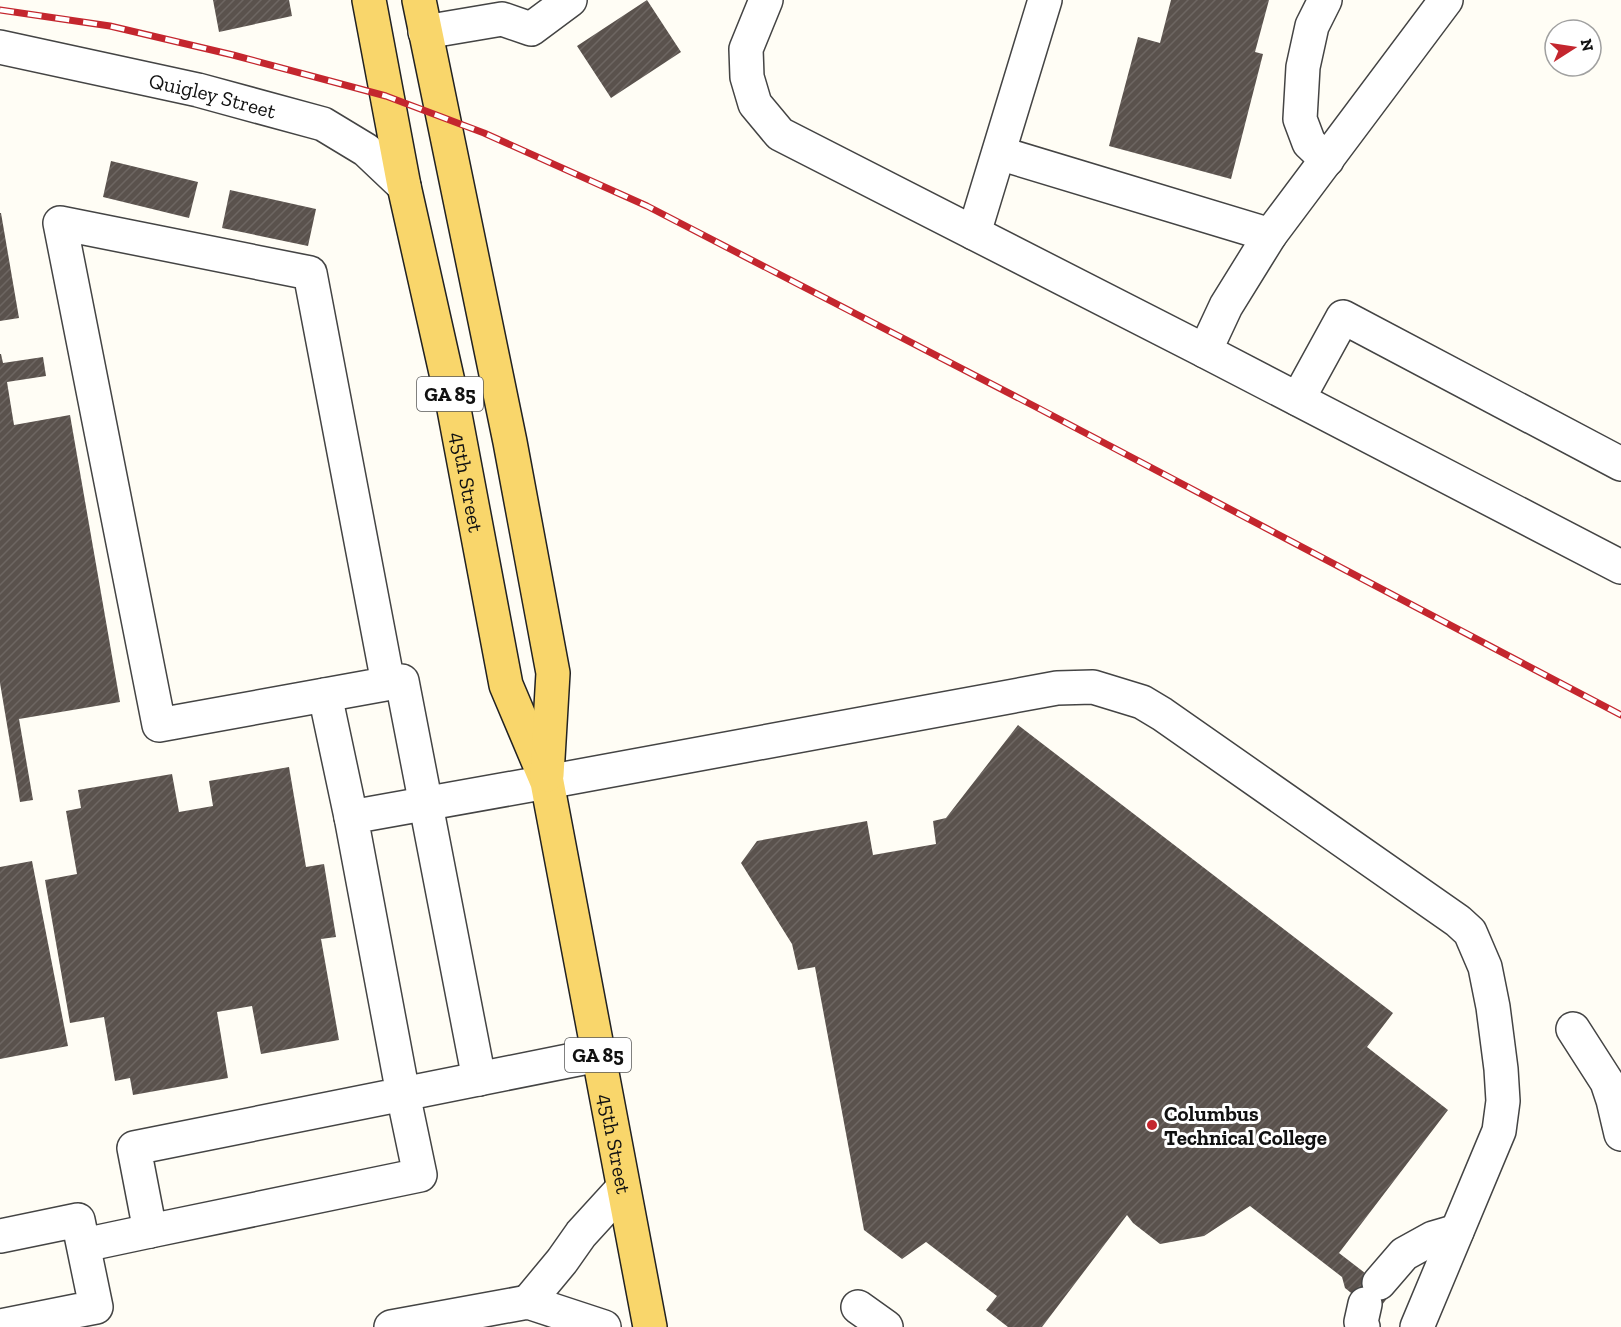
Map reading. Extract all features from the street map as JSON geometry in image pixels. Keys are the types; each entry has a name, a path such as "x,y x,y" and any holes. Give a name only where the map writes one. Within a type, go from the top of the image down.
{"main road":[{"name":"45th Street","path":"369,0 404,186 453,404 506,685 547,782 650,1327"},
{"name":"45th Street","path":"419,0 510,442 553,673 547,782"}],"street":[{"path":"425,32 500,10 531,29 570,0"},
{"path":"766,0 746,49 747,77 755,104 780,134 1621,567"},
{"path":"974,233 1046,0"},
{"path":"1325,0 1312,26 1303,67 1300,118 1309,143 1327,160"},
{"path":"1205,351 1226,306 1270,235 1446,0"},
{"name":"Quigley Street","path":"0,47 198,90 323,124 366,150 404,186"},
{"path":"999,153 1270,235"},
{"path":"388,683 310,273 60,223 159,725 402,681 479,1079"},
{"path":"1298,399 1343,317 1621,464"},
{"path":"351,817 1057,688 1093,687 1142,702 1172,720 1458,921 1470,932 1485,967 1500,1058 1503,1101 1499,1131 1417,1327"},
{"path":"84,1245 420,1175 351,817 325,695"},
{"path":"1574,1029 1607,1082 1621,1134"},
{"path":"150,1232 134,1148 598,1055"},
{"path":"528,1302 581,1234 623,1188"},
{"path":"0,1236 78,1220 96,1307 0,1326"},
{"path":"1369,1305 1404,1254 1433,1238 1457,1231"},
{"path":"391,1327 528,1302 604,1327"},
{"path":"858,1307 886,1327"}],"building":[{"path":"213,0 289,0 292,16 219,32"},
{"path":"647,0 681,52 611,98 577,46"},
{"path":"1171,0 1269,0 1255,52 1263,54 1231,179 1109,146 1138,37 1160,43"},
{"path":"111,161 198,182 189,218 103,197"},
{"path":"230,190 316,209 308,246 222,228"},
{"path":"0,213 19,318 0,321"},
{"path":"0,354 3,363 43,357 46,376 7,382 14,425 70,415 120,702 19,719 33,800 20,802 0,683"},
{"path":"1018,725 1393,1013 1367,1047 1448,1110 1339,1253 1391,1293 1376,1313 1345,1288 1342,1277 1250,1206 1204,1236 1160,1244 1133,1223 1127,1215 1042,1327 1008,1327 986,1310 997,1296 926,1242 902,1259 864,1230 815,967 798,970 792,944 741,863 757,841 867,821 873,855 936,844 933,821 946,818"},
{"path":"289,767 306,867 324,864 336,937 321,939 339,1040 261,1054 252,1006 217,1012 228,1078 133,1095 130,1078 115,1081 104,1017 70,1023 45,880 77,874 66,811 81,808 78,790 172,774 179,812 213,806 209,781"},
{"path":"32,861 68,1046 0,1059 0,867"}],"railway":[{"path":"0,10 110,26 233,55 386,96 484,133 647,206 1036,407 1621,715"}],"place":[{"name":"Columbus Technical College","path":"1152,1125"}]}
